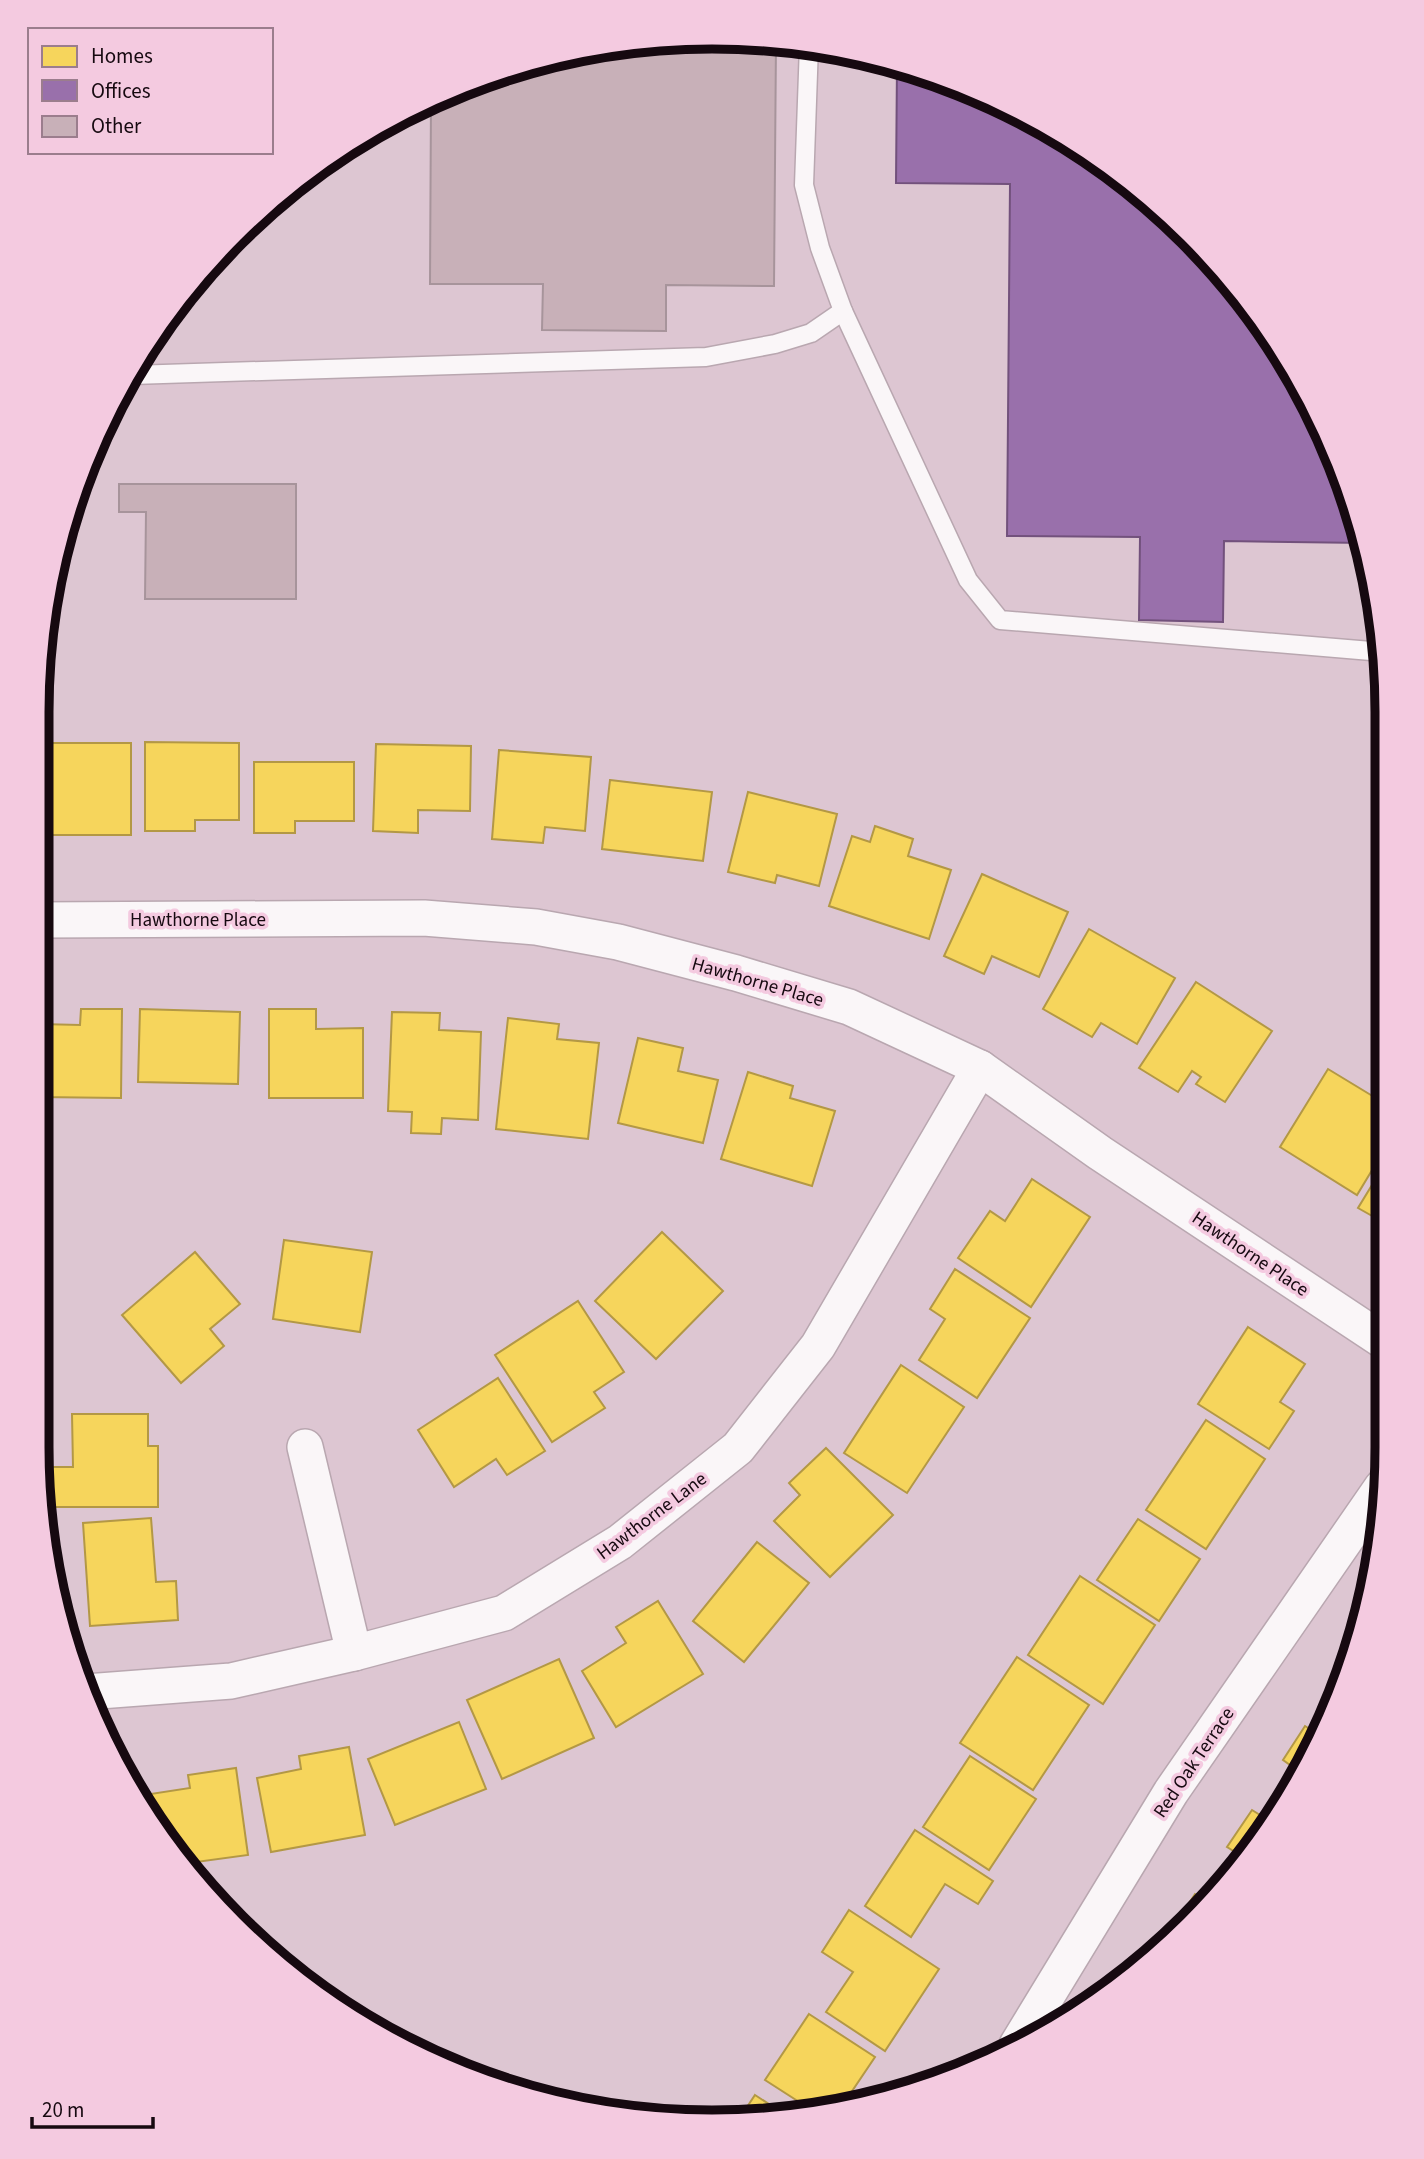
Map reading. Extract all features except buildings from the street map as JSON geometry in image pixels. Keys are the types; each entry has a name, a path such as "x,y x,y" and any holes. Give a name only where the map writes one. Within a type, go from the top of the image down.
{"street":[{"name":"Hawthorne Place","path":"49,920 424,918 536,927 618,942 736,972 849,1007 980,1068 1100,1153 1375,1335"},
{"name":"Hawthorne Lane","path":"95,1691 231,1681 354,1653 503,1612 620,1542 738,1448 818,1346 980,1068"},
{"path":"305,1447 354,1653"},
{"name":"Red Oak Terrace","path":"1026,2031 1171,1792 1373,1500"}],"lane":[{"path":"809,57 804,185 820,248 843,311 968,580 1000,620 1372,651"},
{"path":"141,375 706,357 775,344 811,332 843,311"}]}
